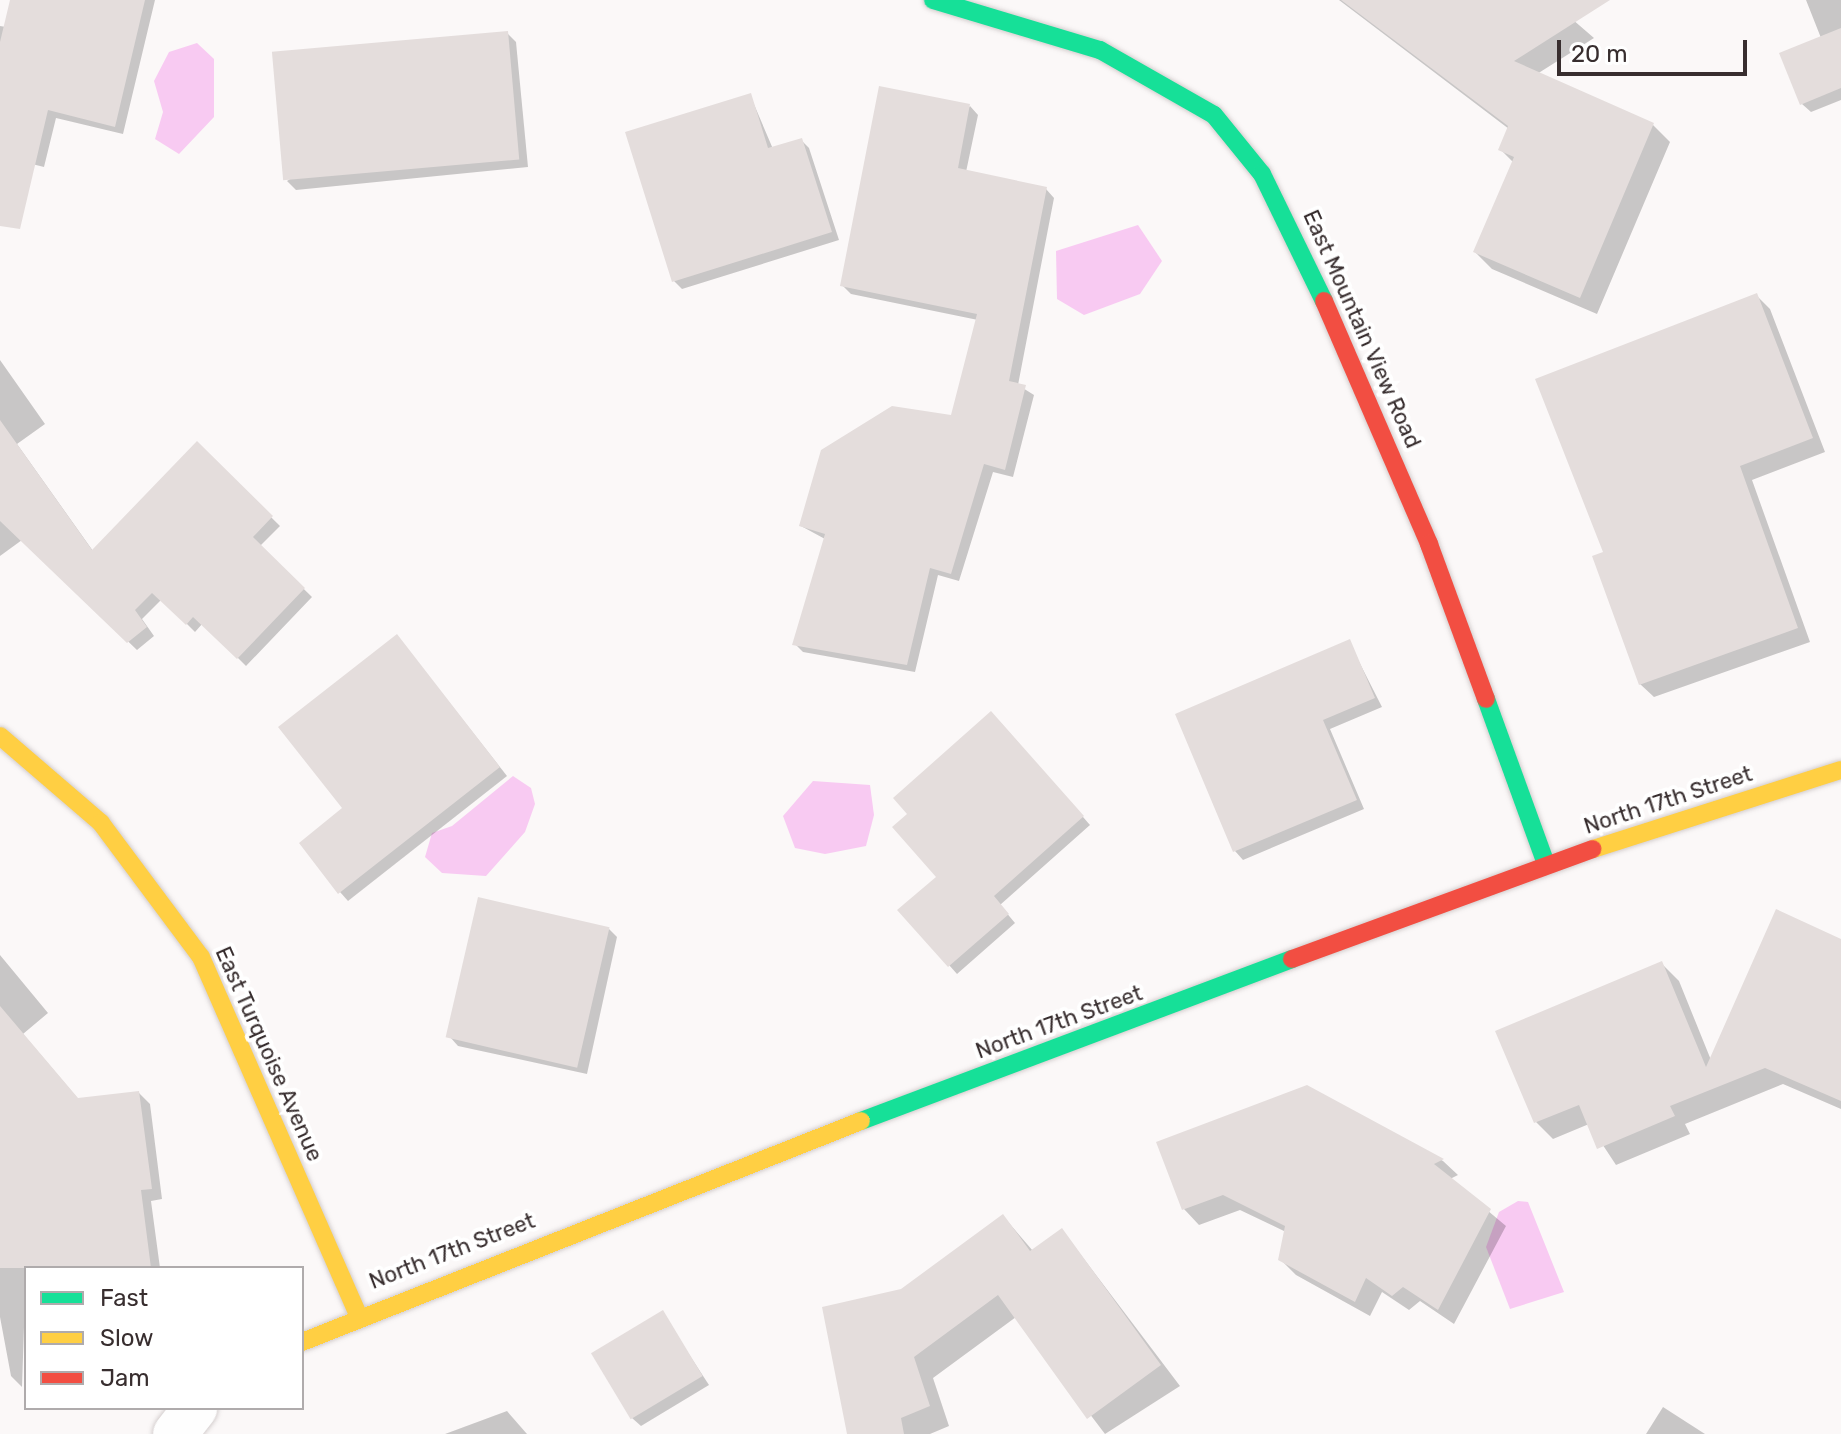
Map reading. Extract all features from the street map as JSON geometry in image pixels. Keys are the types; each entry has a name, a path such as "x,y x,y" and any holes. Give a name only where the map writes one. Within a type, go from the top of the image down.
{"street":[{"name":"East Mountain View Road","path":"933,0 1100,50 1168,84 1214,115 1262,174 1360,376 1546,864"},
{"name":"East Turquoise Avenue","path":"0,736 101,823 201,957 357,1313"},
{"name":"North 17th Street","path":"304,1341 357,1313 1546,864 1841,770"},
{"path":"175,1434 193,1410"}],"shaded area":[{"path":"197,43 214,59 214,117 179,154 155,139 163,112 154,81 169,52"},
{"path":"1138,225 1162,261 1140,294 1084,315 1057,299 1056,251"},
{"path":"513,776 531,788 535,804 525,832 486,876 442,873 425,857 432,833 452,826"},
{"path":"813,781 870,785 874,815 866,846 825,854 795,848 783,816"},
{"path":"1518,1201 1528,1202 1564,1292 1510,1309 1486,1247 1499,1212"}],"building":[{"path":"10,0 145,0 115,127 48,110 20,229 0,226 0,42"},
{"path":"1341,0 1610,0 1514,61 1654,123 1580,298 1473,252 1514,157 1498,150 1508,126"},
{"path":"1841,28 1841,88 1800,105 1779,53"},
{"path":"508,31 519,160 283,180 272,52"},
{"path":"879,86 970,104 958,168 1047,187 1009,381 1026,385 1005,470 984,464 951,574 930,568 907,665 792,645 825,534 799,526 821,450 892,406 951,415 977,314 840,286"},
{"path":"751,93 768,148 802,138 832,232 672,282 625,132"},
{"path":"1757,293 1813,438 1740,466 1798,628 1639,685 1592,556 1603,552 1535,379"},
{"path":"0,420 92,550 197,441 273,516 253,537 305,588 237,659 193,617 186,625 152,593 135,610 147,627 127,643 0,521"},
{"path":"397,634 500,767 338,894 299,843 342,808 278,727"},
{"path":"1350,639 1375,698 1323,720 1357,800 1233,852 1175,714"},
{"path":"991,711 1084,816 994,896 1009,914 948,967 897,910 936,877 892,827 907,814 893,798"},
{"path":"478,897 610,927 577,1068 446,1037"},
{"path":"1776,909 1841,939 1841,1101 1765,1068 1670,1106 1675,1116 1597,1149 1579,1105 1534,1123 1495,1031 1662,961 1706,1067"},
{"path":"0,1006 78,1098 139,1091 152,1189 141,1190 151,1266 0,1268"},
{"path":"1307,1085 1444,1159 1434,1164 1491,1209 1438,1310 1403,1287 1392,1296 1366,1278 1355,1302 1278,1260 1285,1226 1223,1195 1182,1210 1156,1142"},
{"path":"1003,1214 1030,1251 1062,1228 1161,1365 1087,1419 998,1295 914,1357 930,1406 901,1418 904,1434 847,1434 822,1307 901,1289"},
{"path":"663,1310 703,1376 631,1419 591,1353"}],"traffic: fast":[{"path":"933,0 1100,50 1214,115 1262,174 1324,301"},
{"path":"1486,699 1546,864"},
{"path":"861,1121 1292,959"}],"traffic: slow":[{"path":"0,736 101,823 201,957 357,1313"},
{"path":"1593,849 1841,770"},
{"path":"304,1341 861,1121"}],"traffic: jam":[{"path":"1324,301 1429,544 1486,699"},
{"path":"1292,959 1593,849"}]}
